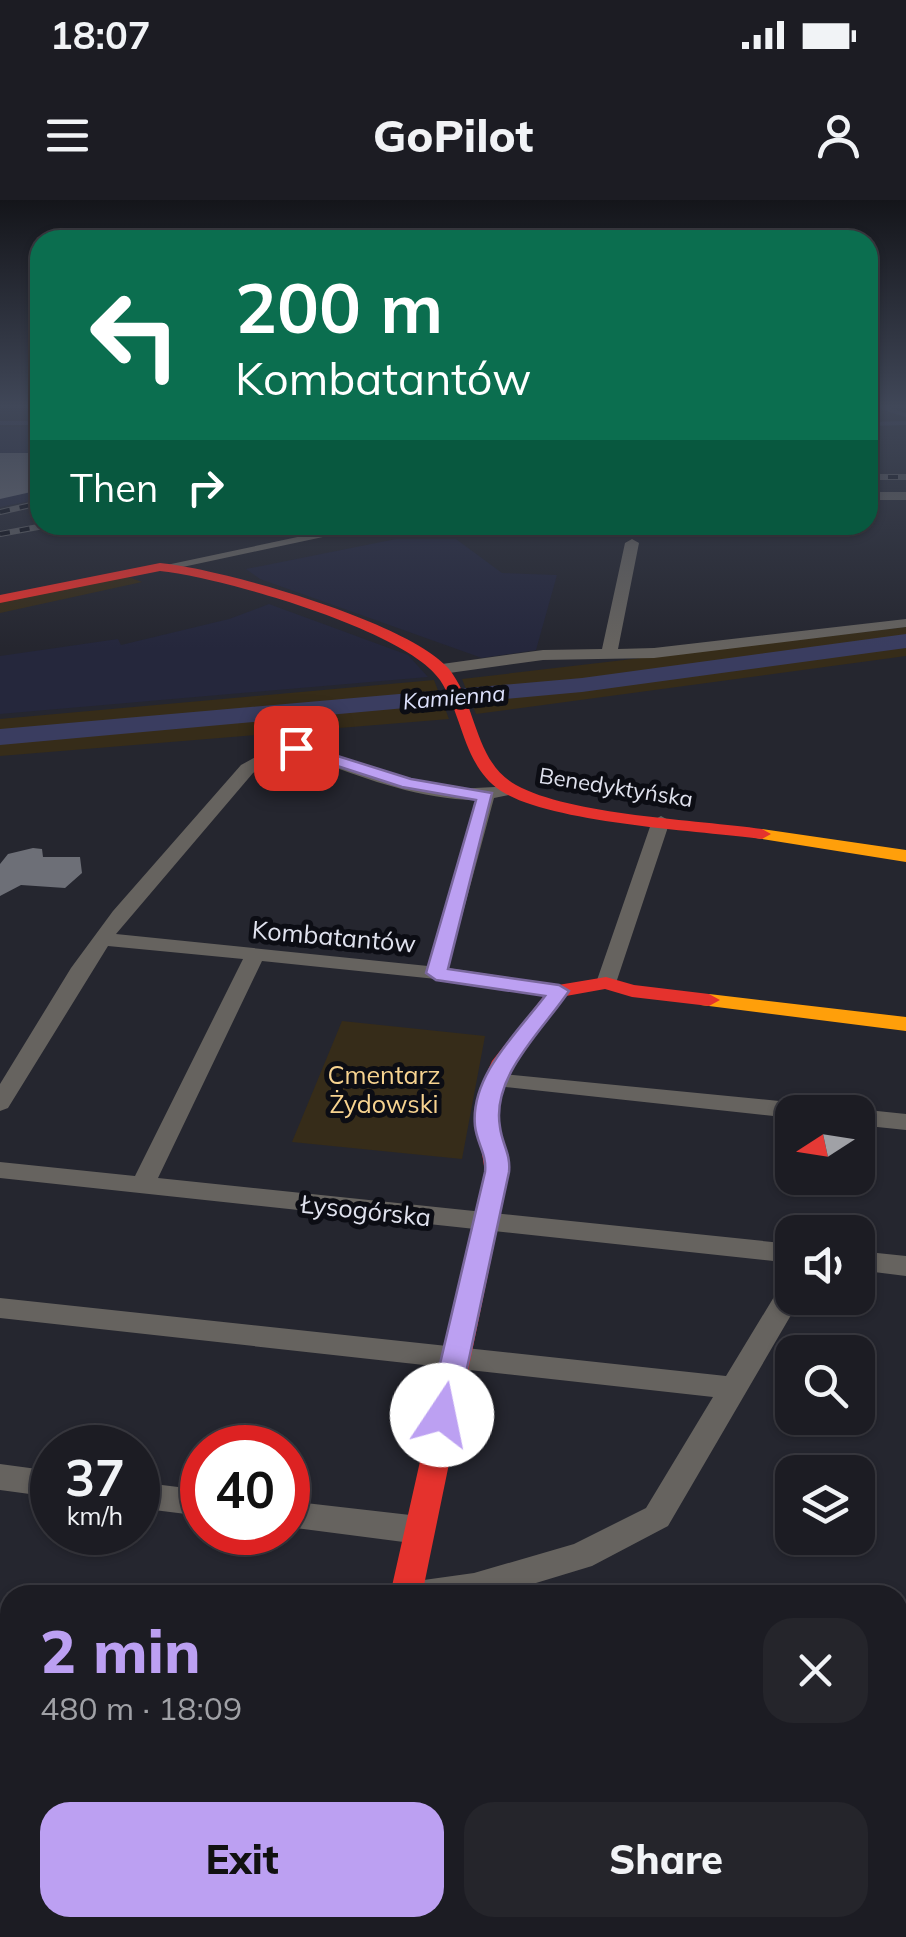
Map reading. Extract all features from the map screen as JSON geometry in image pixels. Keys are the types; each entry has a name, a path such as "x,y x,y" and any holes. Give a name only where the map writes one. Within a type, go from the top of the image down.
{"street":[{"path":"878,496 906,496"},
{"path":"0,616 329,535"},
{"path":"609,654 632,545"},
{"path":"202,564 232,582 410,645 444,673 544,655 708,648 906,624"},
{"path":"0,600 159,575 232,582"},
{"name":"Benedyktyńska","path":"444,673 497,793 556,806 906,856"},
{"path":"0,1103 102,940 248,769 287,745 408,784 497,793 436,973"},
{"path":"606,984 662,821"},
{"name":"Kombatantów","path":"102,940 436,973 559,991"},
{"path":"142,1186 254,956"},
{"path":"408,1585 498,1156 487,1126 494,1080 559,991 606,984 632,991 906,1024"},
{"path":"494,1080 775,1108"},
{"path":"875,1119 906,1122"},
{"name":"Łysogórska","path":"0,1170 775,1252"},
{"path":"875,1263 906,1266"},
{"path":"0,1308 733,1388"},
{"path":"484,1585 581,1556 657,1517 777,1315"},
{"path":"0,1478 30,1481"},
{"path":"310,1517 419,1530"}],"shaded area":[{"path":"0,486 30,486 30,501 0,507"},
{"path":"396,539 456,539 502,573 557,575 536,650 482,658 260,579 246,569"},
{"path":"269,604 408,655 428,677 0,714 0,656 118,639 121,645 229,619"}],"green space":[{"path":"129,577 142,582 0,613 0,602"},
{"path":"906,627 906,656 476,714 462,679"},
{"path":"434,680 449,719 0,756 0,719"},
{"name":"Cmentarz Żydowski","path":"342,1021 485,1036 462,1159 292,1142"}],"building":[{"path":"0,486 30,486 30,492 0,499"},
{"path":"42,849 43,857 80,857 82,873 65,888 21,885 0,896 0,864 8,854"}],"waterway":[{"name":"Kamienna","path":"0,737 582,685 906,641"}],"railway":[{"path":"0,512 30,505"},
{"path":"0,534 30,528"}],"traffic: slow":[{"path":"762,834 906,856"},
{"path":"709,1000 906,1024"}],"traffic: jam":[{"path":"0,599 160,567 185,569 263,590 353,622 424,656 451,685 476,749 495,777 508,788 557,805 762,834"},
{"path":"408,1585 497,1172 487,1118 495,1076 513,1046 559,991 606,983 632,991 709,1000"}],"route":[{"path":"296,748 408,784 486,796 436,973 559,991 494,1080 487,1105 487,1126 498,1156 497,1172 442,1415"}]}
